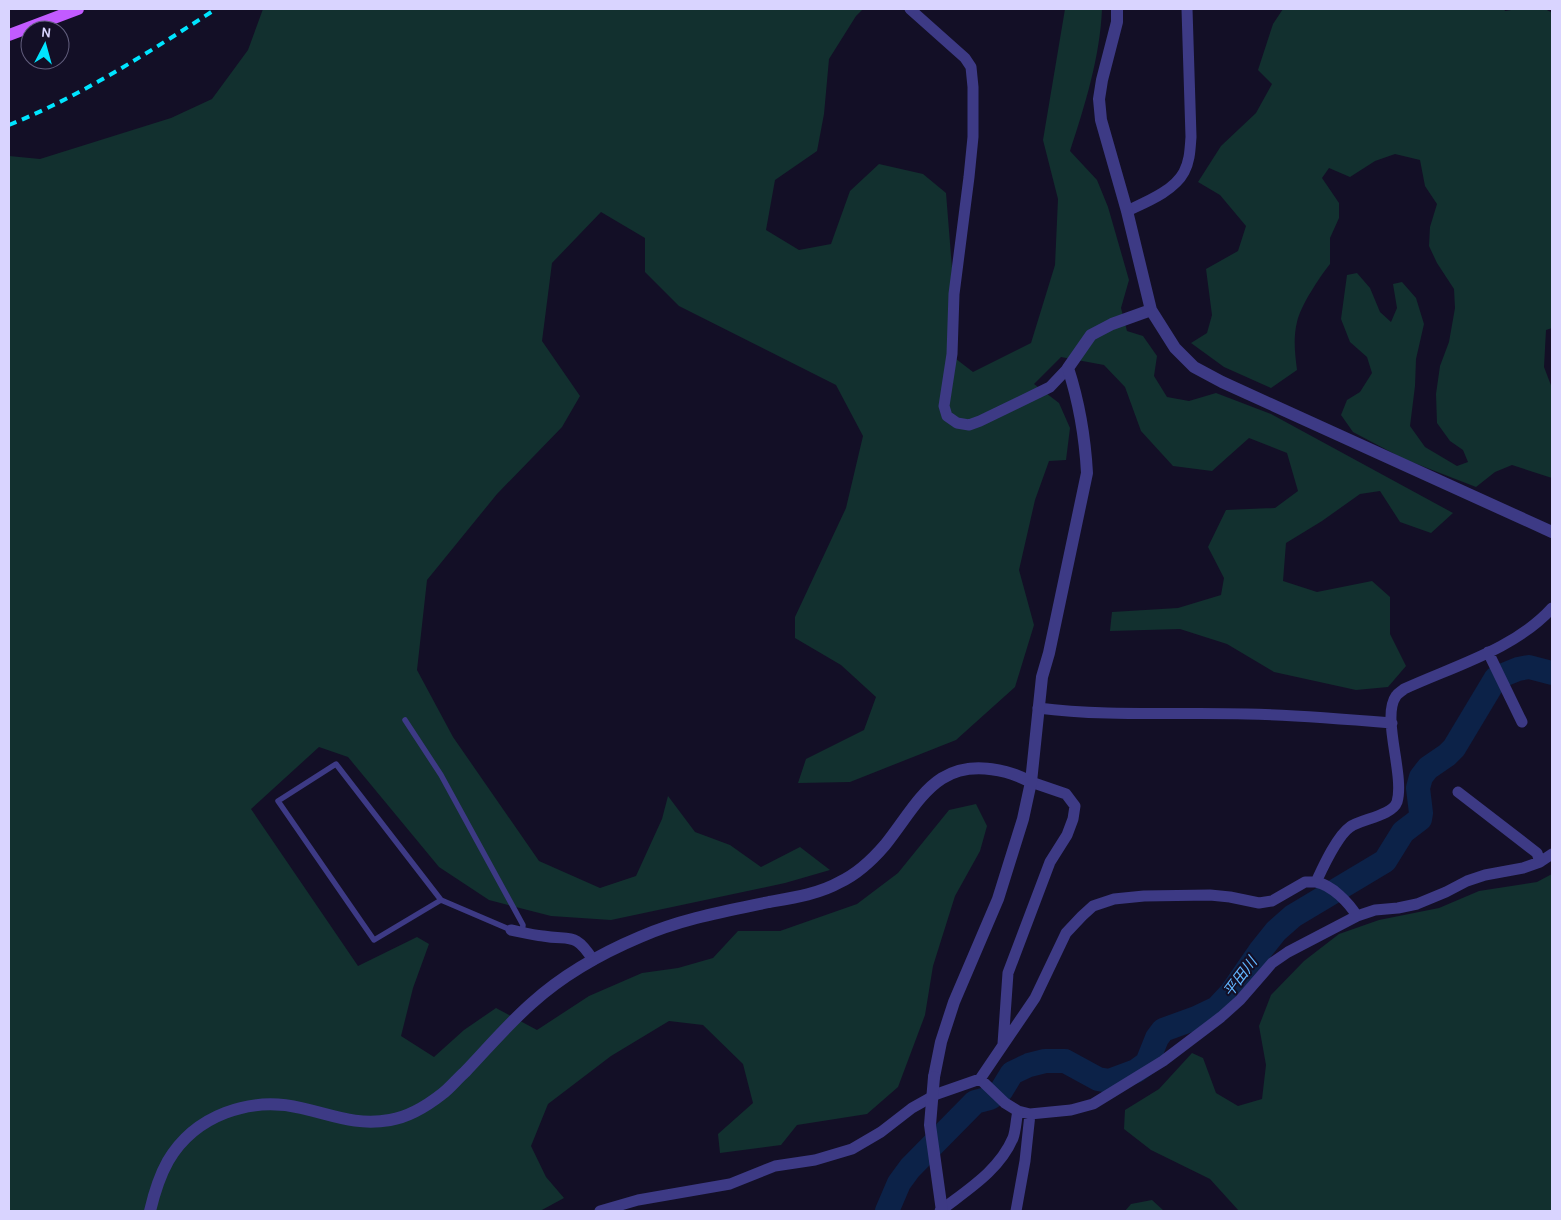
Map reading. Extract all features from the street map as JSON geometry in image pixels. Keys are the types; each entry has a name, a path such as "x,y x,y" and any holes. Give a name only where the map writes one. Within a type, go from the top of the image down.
{"main road":[{"path":"9,34 78,9"}],"street":[{"path":"910,9 965,58 971,67 973,87 973,137 954,294 952,354 944,406 947,416 958,424 969,425 1050,387 1068,368 1090,335 1112,324 1152,310"},
{"path":"1117,9 1117,22 1099,99 1100,120 1127,211 1152,310 1175,348 1194,367 1222,382 1552,532"},
{"path":"1127,211 1155,198 1176,182 1184,171 1190,157 1191,137 1186,39 1187,9"},
{"path":"941,1211 930,1125 934,1077 941,1042 954,1002 985,931 1004,881 1023,819 1031,782 1042,677 1049,653 1087,473 1082,424 1068,368"},
{"path":"1316,882 1341,836 1349,827 1382,814 1393,808 1397,803 1398,782 1392,723 1392,704 1396,695 1404,689 1488,652 1510,640 1541,620 1552,608"},
{"path":"1488,652 1522,722"},
{"path":"1038,708 1142,713 1249,714 1392,723"},
{"path":"150,1211 157,1185 168,1162 184,1140 208,1120 237,1108 267,1103 300,1107 338,1118 362,1122 391,1120 413,1112 443,1094 532,1003 561,981 594,960 641,936 676,924 726,911 805,895 839,883 860,869 884,847 920,797 936,782 953,773 970,769 1007,772 1066,794 1075,806 1067,835 1050,862 1008,973 1005,994 1003,1044"},
{"path":"1458,792 1537,853 1540,862"},
{"path":"980,1079 1005,1103 1018,1111 1030,1114 1071,1110 1092,1104 1120,1089 1163,1061 1221,1017 1240,1000 1272,963 1288,952 1357,916 1375,910 1417,904 1466,881 1485,875 1523,868 1540,862 1552,854"},
{"path":"600,1211 638,1200 730,1184 775,1166 815,1160 852,1149 881,1132 912,1108 937,1094 980,1079 1035,998 1066,933 1094,906 1114,899 1144,896 1210,895 1259,903 1272,902 1305,882 1316,882 1324,884 1329,888 1352,908 1357,916"},
{"path":"516,931 544,937 566,937 580,942 594,960"},
{"path":"941,1211 985,1176 1002,1159 1013,1136 1018,1111"},
{"path":"1016,1211 1025,1161 1030,1114"}],"lane":[{"path":"405,720 450,792 523,925 516,931 441,900 336,764 278,801 374,940 441,900"}],"green space":[{"path":"1536,8 1552,13 1552,328 1546,330 1544,367 1552,388 1552,478 1512,465 1495,472 1476,487 1404,459 1353,432 1341,415 1347,400 1360,392 1372,373 1367,357 1350,342 1341,319 1347,275 1357,273 1370,288 1380,312 1391,322 1397,308 1393,284 1402,282 1416,298 1424,324 1416,359 1410,426 1425,447 1457,466 1468,462 1463,450 1450,441 1437,423 1436,394 1440,366 1449,342 1455,308 1454,289 1437,263 1429,246 1430,227 1437,204 1425,186 1420,160 1395,154 1375,161 1350,177 1329,168 1322,178 1339,203 1339,218 1330,238 1330,264 1306,300 1297,322 1295,352 1297,370 1271,388 1224,367 1191,343 1207,333 1212,315 1206,269 1238,251 1246,226 1220,195 1198,182 1221,146 1256,113 1272,84 1258,70 1273,24 1283,9 1504,9 1505,11"},
{"path":"263,9 863,9 856,16 829,59 824,114 817,151 775,180 766,230 799,250 831,244 850,191 879,164 923,174 946,193 952,268 947,352 973,372 1031,343 1055,265 1058,199 1043,140 1065,9 1102,9 1095,63 1070,151 1097,180 1108,207 1129,280 1121,308 1127,331 1143,336 1157,356 1154,376 1167,397 1189,401 1216,393 1271,414 1453,513 1431,533 1400,522 1380,491 1360,494 1322,521 1286,543 1283,581 1317,592 1372,581 1390,597 1390,634 1406,666 1388,687 1356,690 1274,672 1227,644 1180,629 1110,631 1112,612 1178,608 1221,595 1224,578 1208,547 1226,510 1275,508 1298,491 1287,453 1249,438 1212,471 1173,466 1141,431 1125,387 1104,365 1061,357 1034,384 1059,403 1070,428 1066,460 1049,461 1035,500 1019,570 1034,625 1015,687 956,740 850,782 798,783 806,759 864,730 876,697 841,665 795,638 795,617 846,508 863,436 836,385 679,306 645,272 645,238 601,212 552,263 542,341 580,396 562,427 497,494 427,580 417,670 453,737 539,861 600,888 636,876 662,819 668,796 695,832 730,845 761,867 800,847 830,870 785,883 611,920 551,916 489,900 439,867 348,757 319,747 251,809 358,966 417,937 429,944 413,988 401,1036 434,1057 464,1030 496,1008 537,1030 589,996 642,973 678,968 713,958 738,931 780,931 857,904 898,873 949,810 976,804 987,826 980,851 955,896 933,966 925,1015 898,1087 867,1114 797,1125 781,1145 720,1153 718,1134 753,1103 743,1064 703,1025 669,1021 611,1056 548,1104 531,1146 546,1177 564,1198 540,1211 9,1211 9,156 40,159 171,118 212,99 248,50"},
{"path":"1552,874 1552,1211 1239,1211 1210,1179 1151,1150 1124,1129 1125,1110 1159,1089 1192,1053 1203,1058 1216,1093 1238,1106 1262,1099 1266,1065 1259,1026 1271,995 1304,961 1339,934 1379,920 1439,908 1479,891 1537,882"},
{"path":"1152,1200 1164,1211 1125,1211 1131,1204"}],"waterway":[{"name":"平田川","path":"887,1211 899,1183 910,1168 975,1102 990,1098 1001,1091 1012,1073 1029,1065 1045,1061 1065,1061 1098,1079 1109,1081 1136,1071 1147,1063 1157,1038 1163,1030 1217,1008 1231,993 1276,931 1293,916 1385,861 1403,832 1420,819 1418,788 1421,777 1428,768 1454,748 1496,678 1518,669 1529,667 1552,673"}],"railway":[{"path":"9,125 63,100 141,57 216,9"}]}
